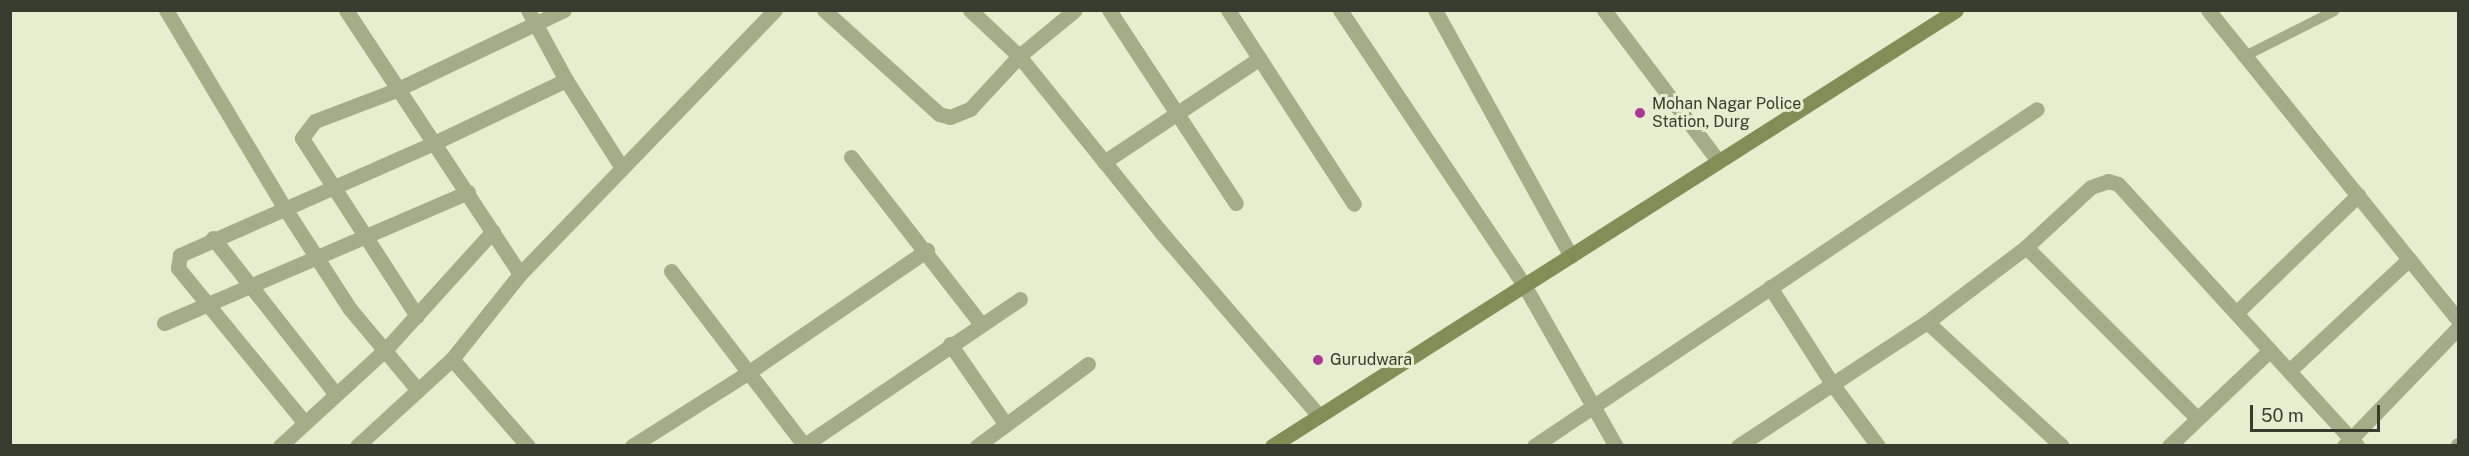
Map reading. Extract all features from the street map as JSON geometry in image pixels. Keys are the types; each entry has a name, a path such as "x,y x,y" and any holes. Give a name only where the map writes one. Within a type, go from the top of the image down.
{"street":[{"path":"166,10 284,207 350,309 386,349 418,390"},
{"path":"346,10 396,90 436,142 520,274"},
{"path":"417,316 304,147 302,138 307,128 315,121 396,90 532,17 564,10"},
{"path":"357,446 452,358 520,274 622,168 759,17 776,10"},
{"path":"824,10 939,114 950,117 970,109 1018,56 1075,10"},
{"path":"970,10 1018,56 1104,162 1318,415"},
{"path":"1109,10 1236,203"},
{"path":"1228,10 1354,204"},
{"path":"1340,10 1524,285 1591,407 1616,446"},
{"path":"1435,10 1571,256"},
{"path":"1604,10 1718,160"},
{"path":"1272,446 1290,432 1956,10"},
{"path":"2208,10 2458,320"},
{"path":"532,17 566,80 622,168"},
{"path":"1104,162 1260,58"},
{"path":"304,422 206,306 178,268 177,261 185,250 436,142 566,80"},
{"path":"1534,446 2037,109"},
{"path":"851,157 927,250 981,324"},
{"path":"1738,446 1927,322 2026,247 2091,187 2108,181 2118,184 2289,371 2351,443 2458,328"},
{"path":"164,323 468,192"},
{"path":"2236,313 2358,195"},
{"path":"280,446 335,393 386,349 493,231"},
{"path":"213,238 335,393"},
{"path":"2026,247 2196,417"},
{"path":"632,446 749,372 927,250"},
{"path":"2289,371 2409,259"},
{"path":"671,271 804,445 950,344 1020,299"},
{"path":"1770,287 1833,385 1878,446"},
{"path":"1927,322 2062,446"},
{"path":"950,344 1006,425"},
{"path":"2169,446 2196,417 2270,350"},
{"path":"452,358 526,443"},
{"path":"977,446 1088,364"}],"lane":[{"path":"2245,56 2334,11"}],"place":[{"name":"Mohan Nagar Police Station, Durg","path":"1640,113"},
{"name":"Gurudwara","path":"1318,360"}]}
